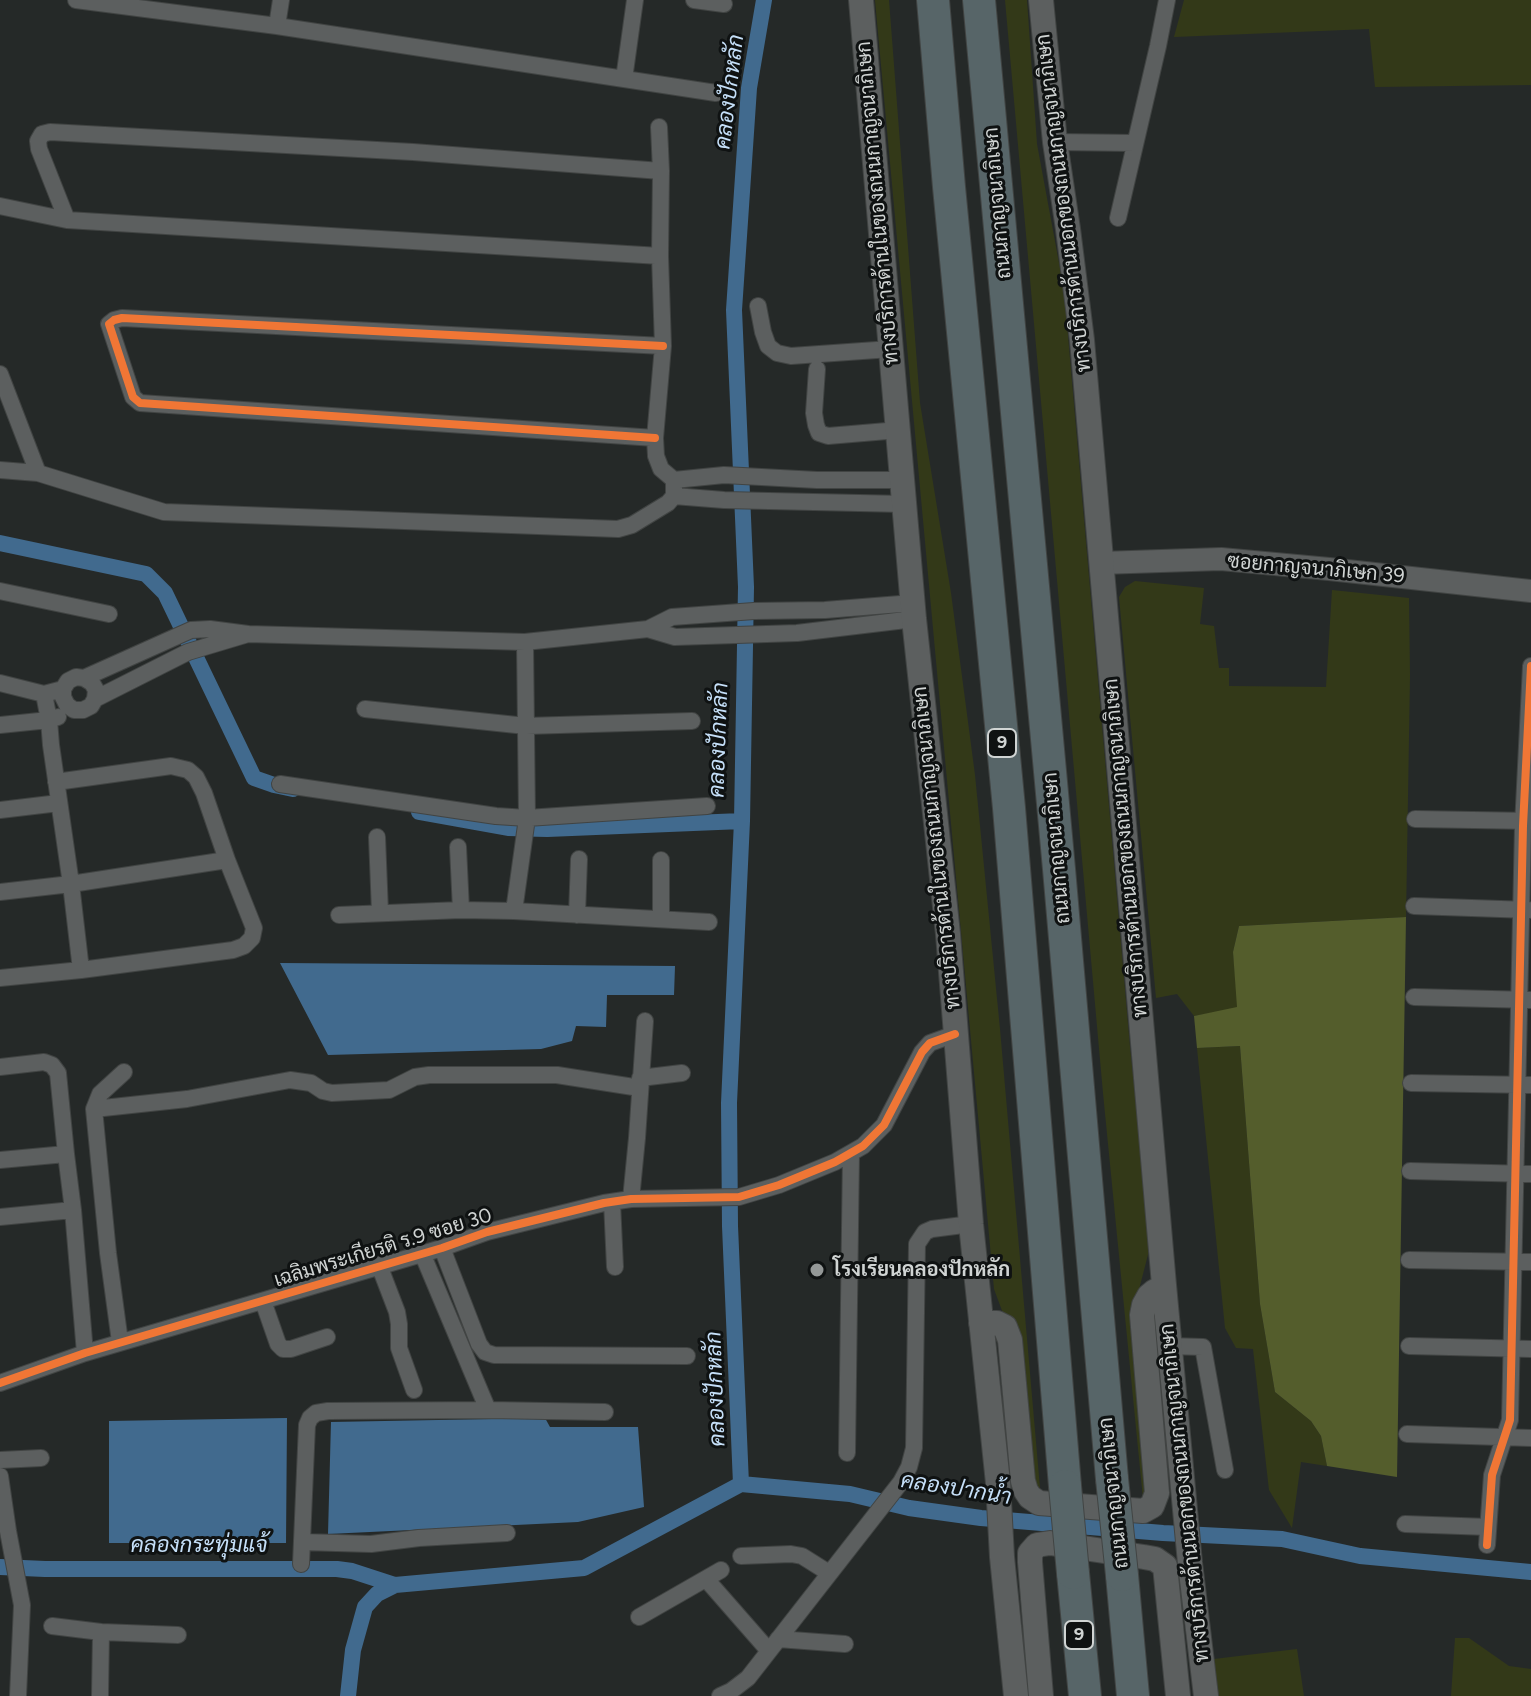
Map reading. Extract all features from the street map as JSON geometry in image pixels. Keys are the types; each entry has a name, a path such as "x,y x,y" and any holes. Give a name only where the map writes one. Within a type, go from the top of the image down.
{"highway":[{"name":"9","path":"933,0 1009,808 1085,1696"},
{"name":"ถนนกาญจนาภิเษก","path":"979,0 1133,1696"}],"main road":[{"name":"ทางบริการด้านในของถนนกาญจนาภิเษก","path":"861,0 903,492 948,934 971,1224 1016,1696"},
{"name":"ทางบริการด้านนอกของถนนกาญจนาภิเษก","path":"1041,0 1055,142 1082,340 1169,1346 1206,1696"},
{"path":"981,1323 997,1323 1005,1327 1010,1340 1023,1481 1030,1497 1039,1503 1143,1511 1152,1506 1157,1493 1142,1315 1149,1296 1155,1291 1164,1291"},
{"path":"1041,1696 1030,1553 1037,1545 1050,1543 1155,1559 1165,1566 1178,1696"}],"street":[{"path":"76,0 277,26 716,93"},
{"path":"277,26 281,0"},
{"path":"624,79 635,0"},
{"path":"694,0 724,4"},
{"path":"1118,218 1167,0"},
{"path":"659,127 663,346 655,438 656,456 661,469 674,488 724,500 764,501 903,492"},
{"path":"67,220 39,149 38,141 42,134 50,132 398,151 661,171"},
{"path":"1055,142 1135,143"},
{"path":"0,206 67,220 660,256"},
{"path":"758,306 768,346 777,353 791,356 891,349"},
{"path":"655,438 140,403 133,397 109,324 122,318 663,346"},
{"path":"817,369 814,413 819,433 828,436 899,430"},
{"path":"0,374 38,473"},
{"path":"0,470 38,473 164,512 618,529 632,525 668,503 674,488"},
{"path":"674,488 724,475 903,492"},
{"name":"ซอยกาญจนาภิเษก 39","path":"1101,563 1221,559 1531,591"},
{"path":"0,591 109,614"},
{"path":"84,678 191,630 525,642 648,629 672,617 754,611 914,611"},
{"path":"648,629 675,637 797,633 914,611"},
{"path":"95,699 188,652 248,634"},
{"path":"514,911 526,821 525,642"},
{"path":"1487,1545 1492,1475 1510,1420 1513,1262 1523,1174 1531,666"},
{"path":"0,725 49,720 91,706 96,690 84,678 76,677 68,681 63,689 67,705 74,710"},
{"path":"0,683 44,694 63,689"},
{"path":"44,694 81,970"},
{"path":"365,709 526,726 692,721"},
{"path":"0,978 233,950 244,946 252,938 254,928 204,793 196,777 188,770 171,766 56,782"},
{"path":"280,784 526,821 707,806"},
{"path":"0,810 59,803"},
{"path":"1415,819 1527,821"},
{"path":"377,837 380,912"},
{"path":"458,847 461,910"},
{"path":"577,915 579,859"},
{"path":"0,892 227,860"},
{"path":"661,860 661,919"},
{"path":"1414,906 1526,910"},
{"path":"339,915 514,911 709,922"},
{"path":"1414,997 1525,1000"},
{"path":"631,1199 645,1021"},
{"name":"เฉลิมพระเกียรติ ร.9 ซอย 30","path":"0,1383 120,1342 442,1248 487,1232 612,1202 739,1197 779,1185 835,1162 863,1146 884,1125 922,1052 930,1043 955,1034"},
{"path":"0,1067 44,1062 52,1065 58,1073 85,1353"},
{"path":"120,1342 94,1109 100,1094 124,1072"},
{"path":"94,1109 187,1099 290,1080 311,1083 332,1093 389,1090 415,1077 429,1075 557,1075 640,1083 682,1073"},
{"path":"1411,1083 1524,1085"},
{"path":"847,1453 851,1153"},
{"path":"0,1160 66,1154"},
{"path":"1410,1171 1523,1174"},
{"path":"612,1202 615,1267"},
{"path":"0,1217 73,1210"},
{"path":"728,1694 748,1678 901,1482 909,1467 914,1448 917,1244 925,1232 932,1229 971,1224"},
{"path":"442,1248 479,1344 485,1352 494,1355 687,1356"},
{"path":"422,1253 488,1410"},
{"path":"1409,1260 1531,1262"},
{"path":"379,1265 397,1312 399,1348 414,1390"},
{"path":"263,1301 278,1344 283,1349 327,1337"},
{"path":"1169,1346 1203,1347 1225,1470"},
{"path":"1409,1346 1531,1349"},
{"path":"301,1564 307,1425 316,1413 488,1410 605,1412"},
{"path":"1407,1434 1531,1438"},
{"path":"0,1460 41,1458"},
{"path":"0,1476 22,1602 18,1696"},
{"path":"1405,1524 1488,1527"},
{"path":"302,1542 371,1544 507,1533"},
{"path":"741,1556 802,1556 829,1573"},
{"path":"639,1617 721,1570"},
{"path":"706,1579 774,1645 845,1644"},
{"path":"52,1626 101,1632 178,1635"},
{"path":"100,1696 101,1632"}],"green space":[{"path":"875,0 889,0 920,403 951,593 975,775 1040,1488 1033,1487 1004,1316 994,1289"},
{"path":"1005,0 1027,0 1037,144 1064,290 1130,1047 1151,1243 1135,1305 1151,1487 1143,1499 1103,1093"},
{"path":"1184,0 1531,0 1531,85 1375,87 1369,29 1174,37"},
{"path":"1135,581 1204,588 1200,624 1214,626 1219,668 1229,668 1229,686 1326,687 1332,590 1409,598 1406,917 1239,926 1233,952 1238,1008 1194,1016 1177,994 1156,998 1119,597 1125,587"},
{"path":"1406,917 1397,1477 1327,1466 1321,1436 1311,1421 1275,1392 1260,1304 1240,1046 1197,1048 1194,1016 1237,1007 1233,952 1239,926"},
{"path":"1240,1046 1260,1304 1275,1392 1311,1421 1321,1436 1327,1466 1301,1462 1292,1528 1269,1490 1253,1349 1236,1348 1225,1328 1197,1048"},
{"path":"1455,1638 1469,1638 1509,1666 1531,1669 1531,1696 1451,1696"},
{"path":"1297,1649 1304,1696 1218,1696 1214,1659"}],"water":[{"path":"280,963 675,966 674,995 607,995 606,1027 576,1026 572,1041 541,1049 328,1055"},
{"path":"287,1418 286,1543 109,1543 109,1421"},
{"path":"545,1418 550,1427 638,1427 644,1507 578,1522 328,1534 331,1422"}],"waterway":[{"name":"คลองปักหลัก","path":"741,1484 730,1226 729,1103 742,821 746,587 734,310 749,88 764,0"},
{"path":"0,543 146,574 165,593 254,778 293,789"},
{"path":"419,812 508,828 742,821"},
{"name":"คลองปากน้ำ","path":"348,1696 353,1650 365,1607 377,1594 395,1585 584,1568 741,1484 850,1494 909,1508 981,1518 1282,1539 1360,1556 1531,1572"},
{"name":"คลองกระทุ่มแจ้","path":"0,1567 337,1569 395,1585"}],"cycle path":[{"path":"655,438 140,403 133,397 109,324 122,318 663,346"},
{"path":"1487,1545 1492,1475 1510,1420 1523,826 1531,666"},
{"path":"0,1383 85,1353 487,1232 604,1203 631,1199 739,1197 779,1185 835,1162 863,1146 884,1125 922,1052 930,1043 955,1034"}],"place":[{"name":"โรงเรียนคลองปักหลัก","path":"817,1270"}]}
